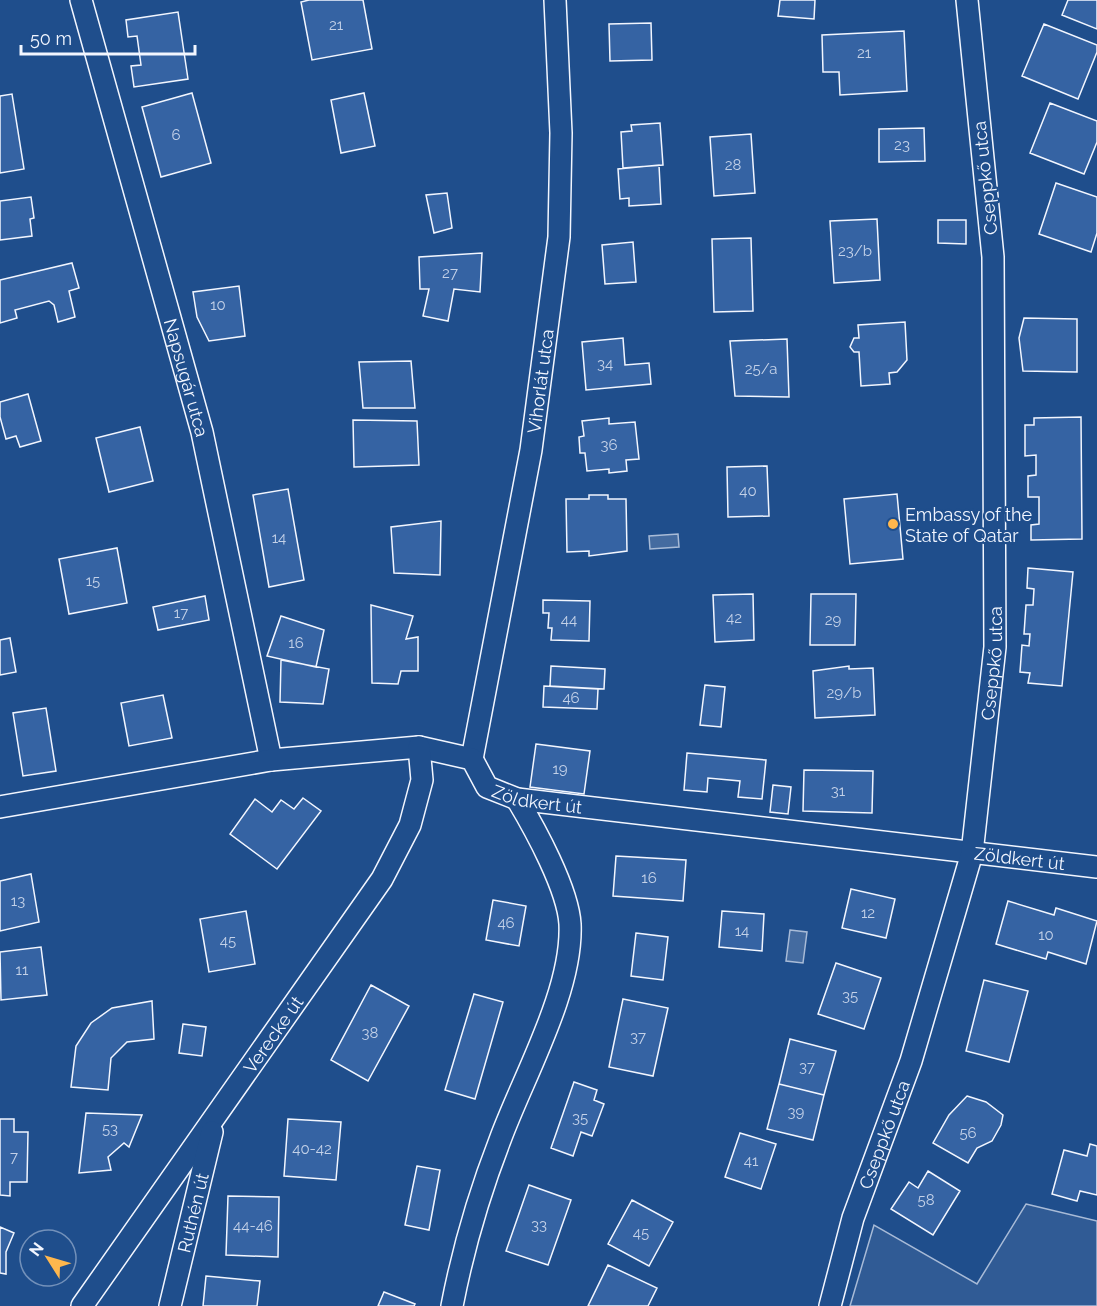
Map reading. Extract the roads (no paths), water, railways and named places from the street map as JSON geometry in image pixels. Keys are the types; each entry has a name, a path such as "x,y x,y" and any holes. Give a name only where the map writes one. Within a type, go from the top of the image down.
{"street":[{"name":"Napsugár utca","path":"81,0 202,432 271,760"},
{"name":"Vihorlát utca","path":"472,759 531,450 559,237 561,133 555,0"},
{"name":"Cseppkő utca","path":"830,1306 853,1218 911,1061 972,853 995,647 993,257 968,0"},
{"path":"0,807 271,760 419,747 472,759"},
{"name":"Verecke út","path":"82,1306 215,1120 382,879 410,825 422,780 419,747"},
{"name":"Zöldkert út","path":"472,759 487,787 517,799 1097,867"},
{"path":"452,1306 462,1254 495,1152 555,1004 568,950 570,922 562,896 534,827 517,799"},
{"name":"Ruthén út","path":"170,1306 215,1120"}],"place":[{"name":"Embassy of the State of Qatar","path":"893,524"}]}
